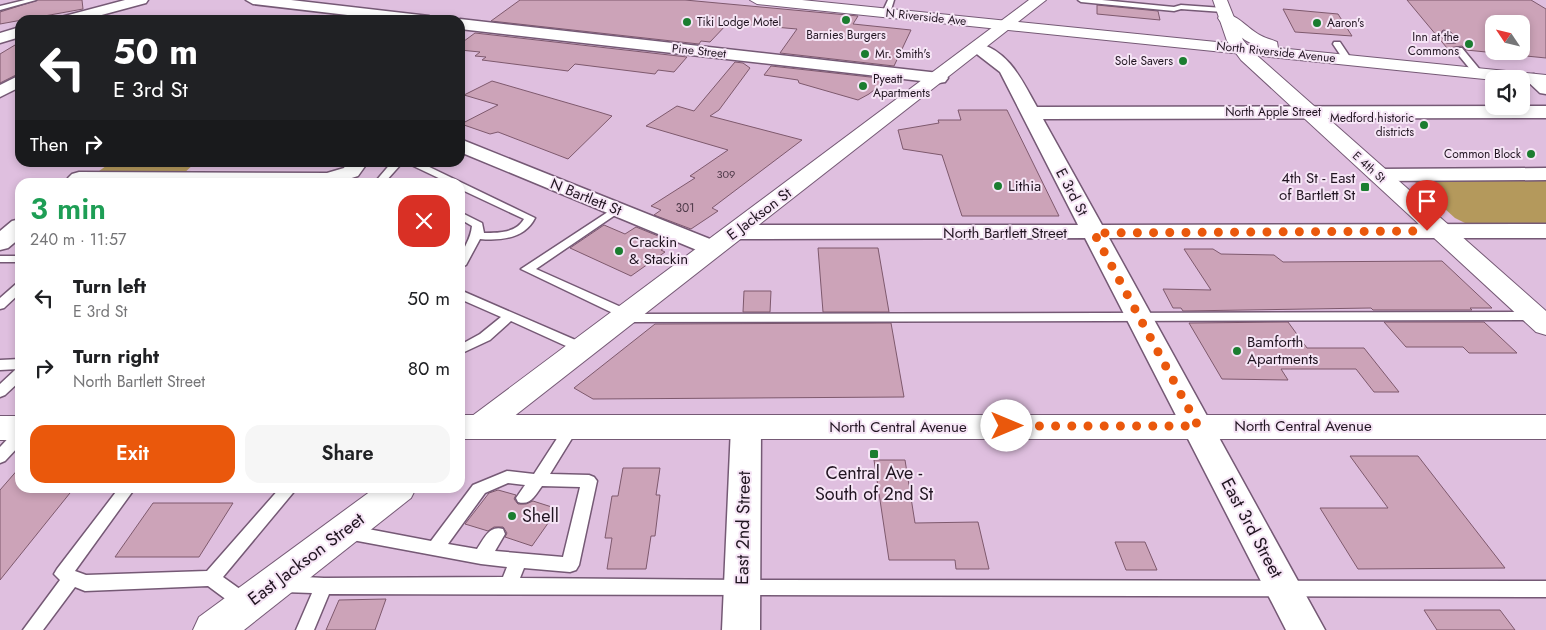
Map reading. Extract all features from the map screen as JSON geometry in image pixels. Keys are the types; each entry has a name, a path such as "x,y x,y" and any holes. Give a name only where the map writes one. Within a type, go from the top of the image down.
{"main road":[{"name":"N Riverside Ave","path":"757,0 889,6 1007,25"},
{"name":"E Jackson St","path":"466,432 582,348 1039,0"},
{"name":"E 4th St","path":"1223,10 1240,48 1378,175 1542,319"},
{"path":"1223,10 1238,29 1260,42 1314,56"},
{"name":"North Riverside Avenue","path":"1007,25 1478,73 1542,82"},
{"name":"North Central Avenue","path":"466,432 572,427 1546,427"},
{"path":"0,428 15,428"},
{"name":"East Jackson Street","path":"213,630 392,493"}],"street":[{"path":"85,15 141,0"},
{"path":"126,15 149,0"},
{"path":"253,0 296,2 392,15"},
{"path":"280,15 296,2"},
{"name":"Pine Street","path":"465,25 939,78"},
{"path":"0,38 15,34"},
{"name":"E 3rd St","path":"977,48 1001,62 1031,113 1198,426"},
{"path":"0,92 15,83"},
{"name":"North Apple Street","path":"1031,113 1546,112"},
{"name":"N Bartlett St","path":"465,147 712,248"},
{"path":"78,178 92,167"},
{"path":"331,178 351,172 354,167"},
{"path":"1378,175 1546,174"},
{"path":"0,243 15,230"},
{"name":"North Bartlett Street","path":"735,232 1546,231"},
{"name":"East 3rd Street","path":"1198,426 1306,630"},
{"name":"East 2nd Street","path":"741,630 746,427"}],"lane":[{"path":"0,8 33,0"},
{"path":"1081,0 1174,9 1180,4 1223,10"},
{"path":"1337,44 1348,60"},
{"path":"1459,50 1478,73"},
{"path":"383,178 392,167"},
{"path":"421,167 445,178"},
{"path":"465,187 530,218 527,224 506,236 492,238 477,235"},
{"path":"617,209 528,269 623,316 1542,319"},
{"path":"465,218 478,225 477,235 465,256"},
{"path":"0,259 15,259"},
{"path":"0,305 15,292"},
{"path":"465,296 582,348"},
{"path":"465,347 485,337 510,316"},
{"path":"0,365 15,364"},
{"path":"0,392 15,378"},
{"path":"524,498 538,480 572,427"},
{"path":"0,457 15,440"},
{"path":"342,531 435,549 481,557 570,565 589,481 507,477 479,489 435,549"},
{"path":"123,493 63,574 85,583 211,578 260,594 324,586 1546,589"},
{"path":"211,578 285,493"},
{"path":"481,557 497,534"},
{"path":"509,586 518,560"},
{"path":"32,630 72,578"},
{"path":"305,630 324,586"}],"shaded area":[{"path":"105,167 191,167 182,175 95,174"},
{"path":"1546,177 1546,228 1471,226 1455,218 1415,182 1418,179"}],"building":[{"path":"38,0 82,0 83,9 50,15 15,15 15,21 0,24 0,12"},
{"path":"520,0 685,0 858,16 853,24 911,30 894,66 780,53 797,29 728,23 710,42 701,41 699,44 491,21"},
{"path":"1407,0 1531,0 1546,9 1546,58 1530,56 1530,15 1485,15 1485,52 1466,50 1462,46 1447,48","holes":["1443,30 1450,31 1456,39 1456,43 1446,43 1440,35"]},
{"path":"1097,5 1158,11 1160,20 1097,14"},
{"name":"Aaron's","path":"1283,9 1338,14 1352,36 1295,32"},
{"path":"475,33 687,57 674,72 658,70 655,74 575,64 568,71 482,60 486,57 475,56 480,52 465,50 465,40"},
{"path":"15,45 15,76 0,83 0,54"},
{"path":"735,62 743,63 750,68 719,110 710,116 802,140 712,208 718,211 691,229 654,215 661,210 651,206 695,178 690,176 728,150 646,126 677,106 694,111"},
{"path":"771,66 888,79 858,100 799,83 798,80 764,75"},
{"path":"492,81 612,116 568,159 498,132 490,134 465,125 465,122 498,105 465,94"},
{"name":"Lithia","path":"958,110 1007,110 1059,216 962,216 942,155 903,149 898,130 939,123 938,120 961,120"},
{"name":"Crackin & Stackin","path":"604,225 625,234 636,227 673,242 661,250 665,252 631,276 570,248"},
{"path":"818,248 878,248 889,312 823,312"},
{"path":"1184,249 1213,249 1221,254 1274,255 1283,262 1442,261 1492,308 1470,308 1472,310 1373,310 1371,308 1183,311 1181,308 1173,308 1163,289 1211,290"},
{"path":"744,291 771,291 770,312 743,312"},
{"path":"1288,322 1307,348 1364,348 1399,392 1374,392 1356,369 1281,369 1288,380 1222,379 1189,323"},
{"path":"1384,322 1484,322 1517,353 1469,353 1463,347 1406,347"},
{"path":"891,323 904,397 593,399 574,388 655,324"},
{"path":"1350,456 1418,456 1505,568 1358,569 1320,508 1388,508"},
{"path":"874,460 905,460 915,523 978,522 989,569 956,569 955,560 889,560"},
{"path":"623,468 660,468 656,495 660,495 655,536 651,536 646,569 607,569 612,538 605,538 612,496 618,496"},
{"path":"15,473 15,493 70,493 0,580 0,490"},
{"name":"Shell","path":"498,490 516,495 514,499 518,504 526,504 533,501 558,509 532,546 505,537 507,533 503,527 494,527 488,531 465,524 489,493"},
{"path":"153,503 233,503 199,557 115,557"},
{"path":"1115,542 1145,542 1157,570 1126,570"},
{"path":"386,599 375,630 326,630 339,600"},
{"path":"1424,610 1500,610 1515,630 1437,630"}],"place":[{"name":"Barnies Burgers","path":"846,20"},
{"name":"Tiki Lodge Motel","path":"687,22"},
{"name":"Aaron's","path":"1317,23"},
{"name":"Inn at the Commons","path":"1469,44"},
{"name":"Mr. Smith's","path":"865,54"},
{"name":"Sole Savers","path":"1183,61"},
{"name":"Pyeatt Apartments","path":"863,86"},
{"name":"Medford historic districts","path":"1424,125"},
{"name":"Common Block","path":"1531,154"},
{"name":"Lithia","path":"998,186"},
{"name":"4th St - East of Bartlett St","path":"1365,187"},
{"name":"Crackin & Stackin","path":"619,251"},
{"name":"Bamforth Apartments","path":"1237,351"},
{"name":"Central Ave - South of 2nd St","path":"874,454"},
{"name":"Shell","path":"512,516"}],"route":[{"path":"1007,426 1198,426 1094,233 1427,231"}]}
